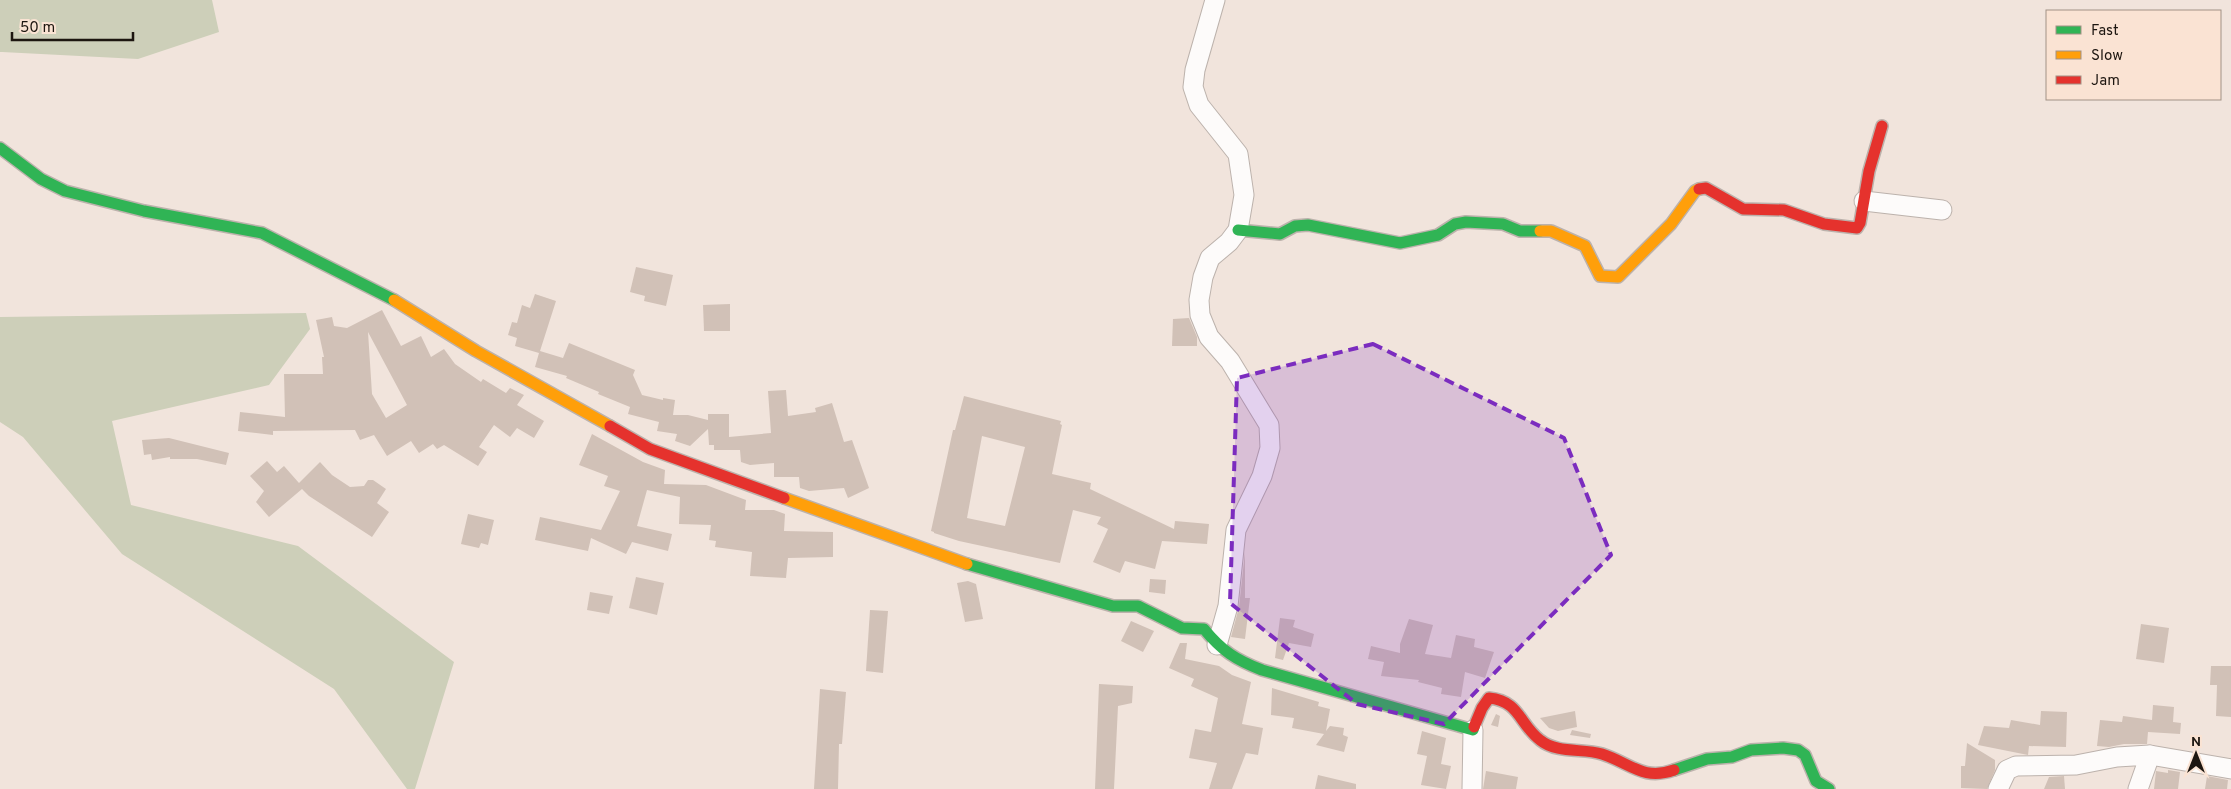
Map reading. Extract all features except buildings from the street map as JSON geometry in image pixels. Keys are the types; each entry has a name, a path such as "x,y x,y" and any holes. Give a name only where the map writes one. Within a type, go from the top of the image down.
{"street":[{"path":"1215,0 1195,70 1193,87 1199,105 1238,154 1244,194 1238,230 1229,242 1210,258 1203,277 1199,300 1200,315 1209,337 1230,361 1269,425 1270,448 1262,476 1236,530 1228,606 1217,644"},
{"path":"1238,230 1280,234 1295,226 1308,225 1400,243 1409,243 1438,235 1449,227 1461,223 1493,223 1520,231 1551,231 1582,244 1589,251 1597,273 1602,277 1614,277 1623,274 1671,224 1698,188 1706,188 1743,209 1764,208 1784,210 1824,224 1852,229 1857,228 1860,223 1869,171 1882,126"},
{"path":"0,148 41,179 65,191 144,211 262,233 386,295 476,351 650,449 985,571 1113,606 1138,606 1182,628 1204,629 1217,644 1238,661 1262,670 1473,730"},
{"path":"1864,201 1942,210"},
{"path":"1472,789 1473,730 1482,708 1489,698 1501,699 1516,709 1541,742 1571,750 1602,754 1636,771 1661,775 1707,759 1732,757 1751,750 1783,748 1798,750 1805,755 1816,781 1829,789"},
{"path":"2138,789 2150,754"},
{"path":"1998,789 2007,770 2016,766 2076,765 2150,754 2231,769"}],"highlighted area":[{"path":"1373,344 1564,438 1611,555 1444,724 1357,704 1230,603 1237,378"}],"green space":[{"path":"0,0 212,0 219,32 138,59 0,52"},
{"path":"306,313 310,329 269,385 112,421 131,505 298,546 454,662 415,789 407,789 334,689 122,554 23,437 0,422 0,317"}],"traffic: fast":[{"path":"0,148 41,179 65,191 144,211 262,233 394,300"},
{"path":"1238,230 1280,234 1295,226 1308,225 1400,243 1438,235 1455,224 1466,222 1503,224 1520,231 1540,231"},
{"path":"967,564 1113,606 1138,606 1182,628 1204,629 1230,654 1262,670 1473,730 1474,727"},
{"path":"1674,770 1707,759 1732,757 1751,750 1783,748 1798,750 1805,755 1816,781 1829,789"}],"traffic: slow":[{"path":"1540,231 1551,231 1585,246 1600,276 1618,277 1671,224 1695,191 1699,189"},
{"path":"394,300 476,351 610,426"},
{"path":"784,498 967,564"}],"traffic: jam":[{"path":"1699,189 1706,188 1743,209 1784,210 1824,224 1857,228 1860,223 1869,171 1882,126"},
{"path":"610,426 650,449 784,498"},
{"path":"1474,727 1482,708 1489,698 1499,700 1513,708 1540,740 1554,747 1595,752 1645,772 1663,773 1674,770"}]}
